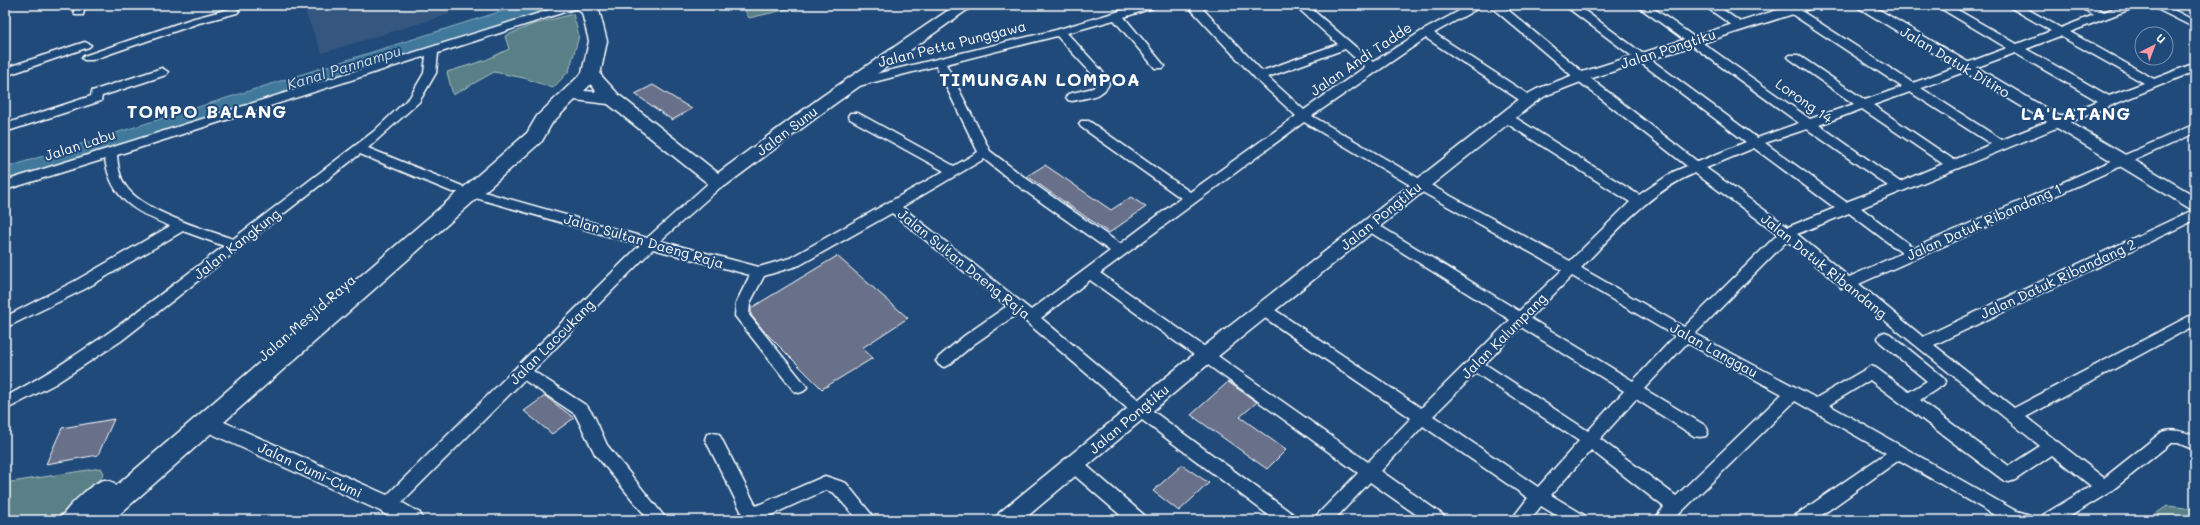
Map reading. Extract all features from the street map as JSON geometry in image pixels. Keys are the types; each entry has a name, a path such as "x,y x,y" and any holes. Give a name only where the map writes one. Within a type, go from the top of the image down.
{"highway":[{"path":"585,6 598,41 591,74"},
{"name":"Jalan Mesjid Raya","path":"73,520 149,452 247,378 464,190 522,132 544,120 572,95 591,74"},
{"name":"Jalan Mesjid Raya","path":"95,520 206,422 247,378"}],"main road":[{"name":"Jalan Sunu","path":"718,182 851,84 966,5"},
{"path":"591,74 613,99 718,182"},
{"path":"572,95 613,99"}],"street":[{"name":"Jalan Petta Punggawa","path":"851,84 1060,32 1152,5"},
{"name":"Jalan Langgau","path":"1193,5 1260,76 1303,116 1420,185 1572,269 1685,336 1816,405 2011,518"},
{"name":"Jalan Andi Tadde","path":"1031,318 1190,198 1303,116 1426,33 1478,5"},
{"name":"Jalan Datuk Ribandang","path":"1495,5 1582,77 1696,167 1787,233 1846,284 2104,487"},
{"path":"1570,5 1640,58 1913,254"},
{"name":"Lorong 14","path":"1642,5 1898,187"},
{"path":"1709,5 1740,26"},
{"name":"Jalan Datuk Ditiro","path":"1861,5 2195,204"},
{"path":"1941,5 2108,101"},
{"path":"2012,5 2152,83"},
{"path":"2083,5 2104,16"},
{"name":"Jalan Kalumpang","path":"1323,520 1423,416 1639,201 1678,174 1757,142 1912,87 2132,5"},
{"path":"2155,5 2195,25"},
{"name":"Jalan Labu","path":"5,186 432,51 585,6"},
{"path":"1794,7 2002,146"},
{"name":"Jalan Pongtiku","path":"1007,520 1204,356 1528,100 1548,90 1582,77 1692,42 1794,7"},
{"path":"1304,8 1372,68"},
{"path":"88,58 195,22 233,11"},
{"path":"1116,15 1159,66"},
{"path":"1060,32 1098,74 1103,83 1102,87 1096,91 1072,97"},
{"path":"1426,33 1528,100"},
{"path":"5,72 85,45"},
{"path":"1260,76 1346,45"},
{"name":"Jalan Kangkung","path":"5,404 80,362 236,245 377,135 415,99 430,73 432,51"},
{"path":"1794,57 1861,104 1953,165"},
{"path":"940,63 985,153 1019,180 1120,251"},
{"path":"1519,520 1591,441 1634,390 1787,233 1846,207 2002,146 2108,101 2195,67"},
{"path":"5,128 162,72"},
{"path":"854,116 953,171"},
{"path":"1507,118 1639,201"},
{"path":"1085,124 1190,198"},
{"name":"Jalan Datuk Ribandang 1","path":"1846,284 2195,128"},
{"name":"Jalan Sultan Daeng Raja","path":"359,148 464,190 738,268 759,272 771,270 795,262 893,207 1017,306 1140,410 1288,520"},
{"path":"110,152 114,177 128,197 153,213 236,245"},
{"path":"893,207 985,153"},
{"name":"Jalan Laccukang","path":"397,514 523,372 651,242 718,182"},
{"name":"Jalan Datuk Ribandang 2","path":"1922,344 2195,214"},
{"path":"5,323 80,286 183,225"},
{"path":"1370,226 1700,431"},
{"path":"759,272 743,304 741,310 742,316 799,388"},
{"path":"1090,273 1204,356 1437,520"},
{"path":"944,361 969,340 1017,306"},
{"path":"1264,310 1423,416 1540,497 1578,520"},
{"path":"2013,416 2195,318"},
{"path":"1885,338 1938,381 1909,400"},
{"path":"1475,365 1591,441 1676,506"},
{"path":"523,372 581,410 588,420 601,449 659,520"},
{"path":"1816,405 1872,372 2009,475 2052,447"},
{"path":"1662,520 1793,393"},
{"name":"Jalan Cumi-Cumi","path":"206,422 397,514"},
{"path":"2049,520 2104,487 2168,437 2178,437 2195,443"},
{"path":"713,439 748,518 825,483 840,488 868,520"},
{"path":"1802,520 1899,452"},
{"path":"1074,465 1138,520"}],"shaded area":[{"path":"302,5 445,5 450,14 322,53"}],"green space":[{"path":"742,5 806,5 749,18"},
{"path":"573,14 579,36 569,71 553,88 524,78 494,72 453,95 447,72 486,60 509,49 505,36 534,24"},
{"path":"101,468 104,473 97,485 54,520 5,520 5,483"},
{"path":"2167,506 2195,509 2195,520 2147,520"}],"water":[{"name":"Kanal Pannampu","path":"521,5 565,5 5,183 5,168"}],"building":[{"path":"653,85 692,109 672,120 635,94"},
{"path":"1045,165 1111,210 1131,197 1146,207 1109,233 1027,176"},
{"path":"837,256 908,318 862,348 873,358 822,389 763,330 751,315 751,308"},
{"path":"1228,382 1257,402 1240,417 1286,450 1267,469 1191,415"},
{"path":"545,396 574,418 552,434 524,411"},
{"path":"114,419 98,455 46,464 62,428"},
{"path":"1182,465 1209,483 1179,511 1153,491"}],"district":[{"name":"TIMUNGAN LOMPOA","path":"1040,80"},
{"name":"TOMPO BALANG","path":"207,112"},
{"name":"LA'LATANG","path":"2076,114"}]}
